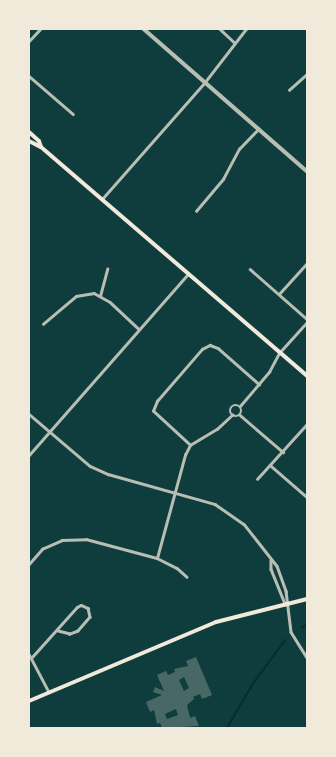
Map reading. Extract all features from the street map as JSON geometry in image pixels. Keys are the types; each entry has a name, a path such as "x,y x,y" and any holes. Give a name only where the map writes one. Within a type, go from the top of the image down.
{"main road":[{"path":"29,132 39,141 41,147"},
{"path":"29,141 41,147 307,376"},
{"path":"29,701 216,622 307,599"}],"street":[{"path":"29,42 40,29"},
{"path":"144,29 307,171"},
{"path":"220,29 234,42"},
{"path":"102,200 205,82 234,42 246,29"},
{"path":"289,90 307,74"},
{"path":"29,76 73,114"},
{"path":"196,211 223,179 240,148 258,129"},
{"path":"279,294 307,263"},
{"path":"100,296 107,269"},
{"path":"240,415 240,406 259,384 279,353 307,320 250,269"},
{"path":"29,455 188,274"},
{"path":"43,324 76,296 87,293 100,296 139,329"},
{"path":"190,444 154,411 157,401 202,349 210,345 218,348 259,384"},
{"path":"232,415 232,407 240,406"},
{"path":"29,414 90,466 108,474 215,504 230,514 254,536 277,566 283,584 291,632 307,658"},
{"path":"157,558 176,493 185,455 190,444 217,429 232,415 240,415 283,452"},
{"path":"257,479 307,424"},
{"path":"270,466 307,497"},
{"path":"29,564 42,549 62,540 86,539 157,558 177,568 187,577"},
{"path":"271,559 271,569 286,604"},
{"path":"32,657 58,631 77,607 81,605 88,608 90,617 78,632 70,634 58,631"},
{"path":"29,654 32,657 50,693"}],"building":[{"path":"196,657 212,695 202,699 200,694 193,697 194,699 187,705 190,718 195,716 199,726 162,728 160,723 157,724 154,710 150,712 146,702 162,695 153,692 155,687 164,691 157,675 166,671 168,675 175,672 174,669 188,666 186,661","holes":["184,677 189,688 184,691 179,680","176,709 178,715 167,719 165,714"]}],"waterway":[{"path":"302,628 307,624"},
{"path":"227,728 252,685 285,640"}]}
